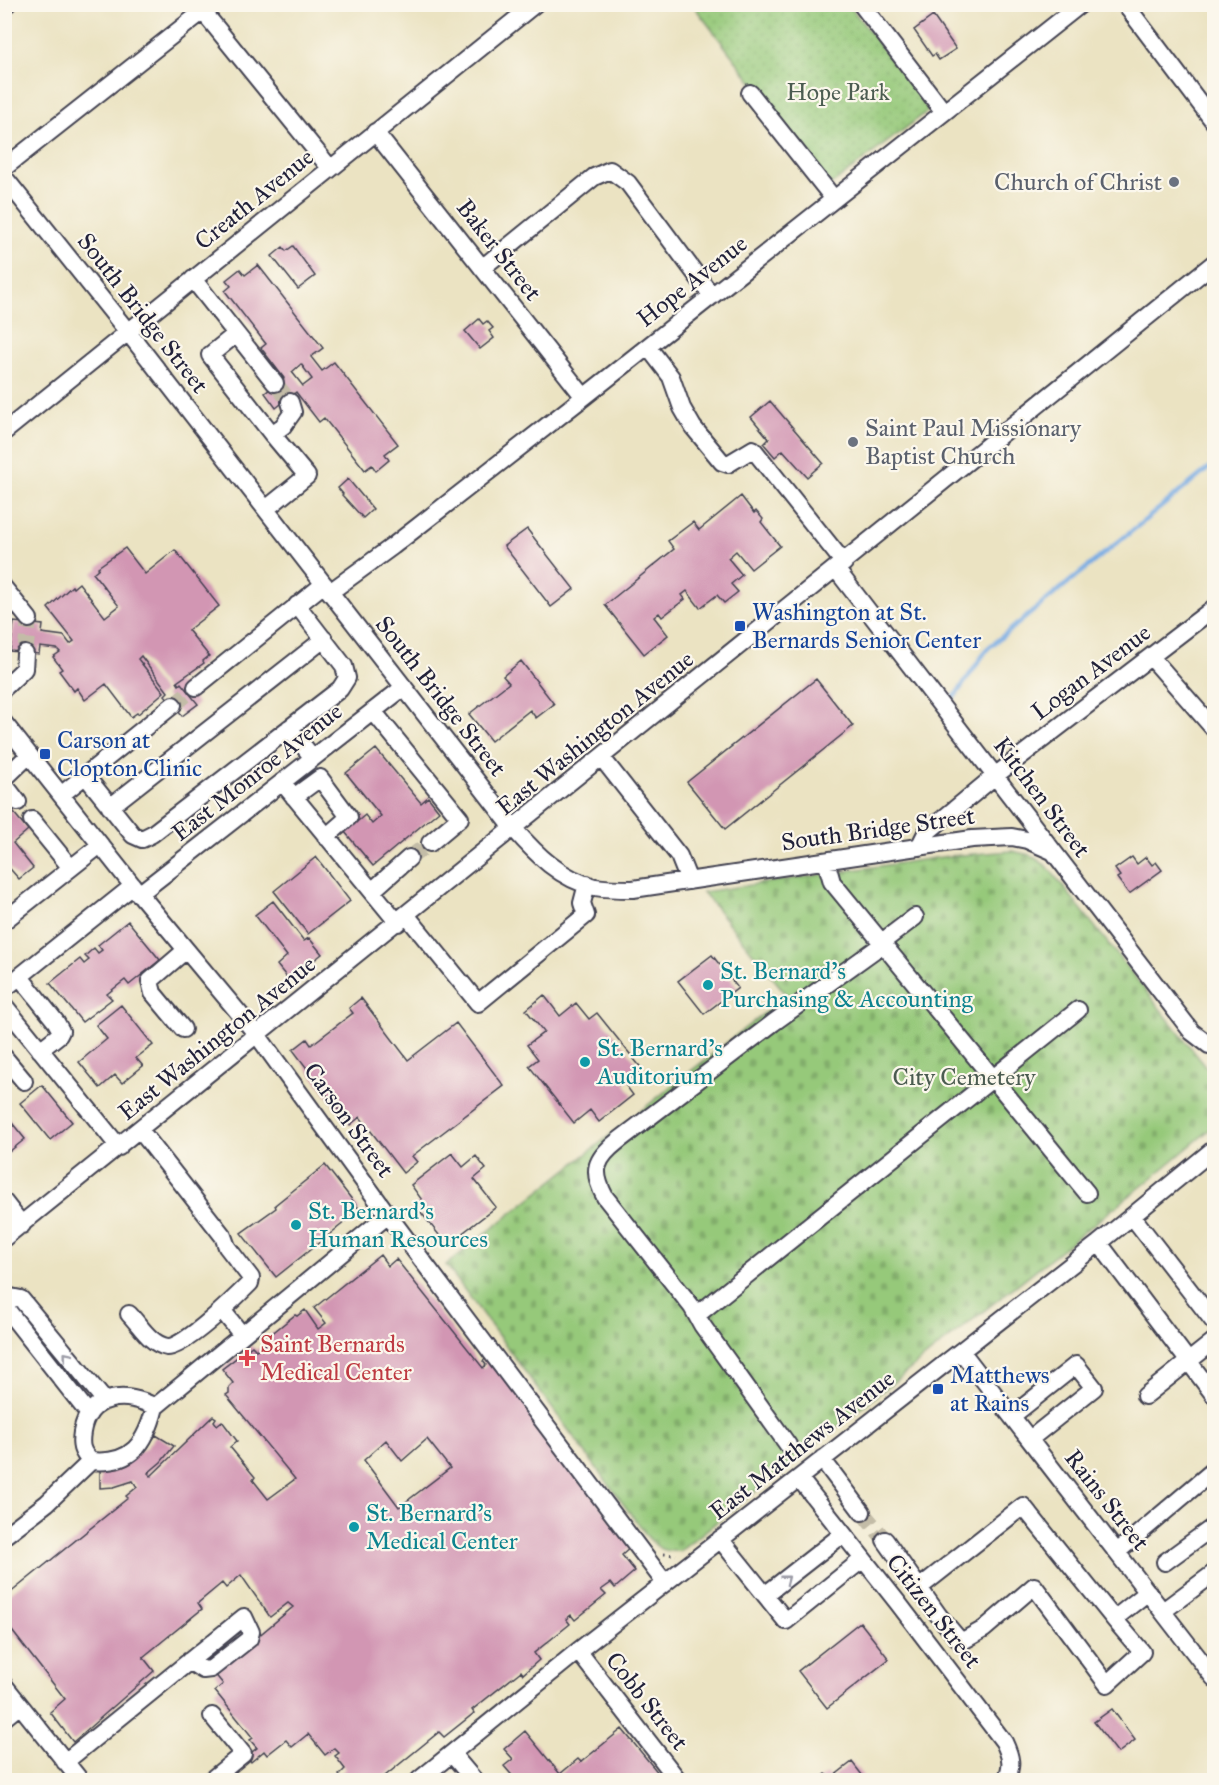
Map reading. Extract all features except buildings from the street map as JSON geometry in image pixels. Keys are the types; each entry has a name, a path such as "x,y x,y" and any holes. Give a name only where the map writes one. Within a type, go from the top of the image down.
{"street":[{"path":"861,4 944,112"},
{"name":"Hope Avenue","path":"196,687 297,605 393,546 1081,4"},
{"path":"1125,4 1215,122"},
{"path":"4,168 204,7 330,168"},
{"name":"Creath Avenue","path":"4,432 527,7"},
{"path":"750,93 834,199"},
{"name":"Baker Street","path":"375,132 584,397"},
{"path":"482,268 594,177 610,170 628,183 712,296"},
{"name":"South Bridge Street","path":"4,177 128,332 514,829 537,856 556,870 597,887 633,889 972,839 1012,837 1027,840 1052,851"},
{"name":"East Washington Avenue","path":"4,1238 258,1036 1215,263"},
{"path":"193,279 275,383"},
{"path":"236,334 210,355 307,476 266,509"},
{"name":"Kitchen Street","path":"648,347 671,376 682,408 693,427 722,462 728,464 753,448 1052,851 1192,1032 1209,1045 1215,1046"},
{"path":"273,434 283,426 293,412 290,402"},
{"path":"4,588 29,619"},
{"path":"85,776 133,835 142,839 152,834 340,689 347,678 345,666 297,605"},
{"name":"Logan Avenue","path":"919,847 926,833 996,775 1215,608"},
{"path":"110,807 324,639"},
{"path":"4,688 24,669 25,654"},
{"path":"1152,657 1215,729"},
{"name":"East Monroe Avenue","path":"11,979 282,782 404,687"},
{"path":"61,795 173,705"},
{"path":"373,711 460,818 429,843"},
{"name":"Carson Street","path":"4,723 136,890 258,1036 388,1215 664,1583"},
{"path":"289,728 313,758"},
{"path":"18,802 5,785 5,778 30,755"},
{"path":"602,758 679,856 688,881"},
{"path":"294,797 320,778 349,817 326,837"},
{"path":"282,782 372,891 402,919 478,1003 586,915 582,903 587,884"},
{"path":"32,820 71,868"},
{"path":"4,921 100,845"},
{"path":"372,891 409,858"},
{"path":"826,861 832,882 1087,1193"},
{"path":"788,1445 656,1260 605,1197 598,1184 596,1172 605,1151 915,917"},
{"path":"183,1029 153,993 150,981 186,950"},
{"path":"11,979 57,1022 61,1031 40,1050"},
{"path":"4,1005 119,1147"},
{"path":"697,1316 1078,1010"},
{"path":"4,1057 24,1081"},
{"path":"129,1314 155,1342 168,1347 178,1345 222,1310 250,1283 250,1278 227,1247 223,1236 140,1130"},
{"name":"East Matthews Avenue","path":"419,1780 578,1651 1099,1243 1215,1149"},
{"path":"4,1203 22,1225"},
{"path":"155,1407 141,1399 125,1397 105,1401 96,1406 83,1425 80,1446 84,1455 91,1461 104,1462 120,1459 135,1449 145,1438 155,1407 388,1215"},
{"path":"1132,1216 1215,1322"},
{"path":"1099,1243 1215,1395"},
{"path":"89,1414 8,1311 5,1295 21,1299 105,1401"},
{"path":"222,1310 243,1335"},
{"path":"1145,1396 1215,1341"},
{"name":"Rains Street","path":"961,1351 1215,1678"},
{"path":"1012,1416 1076,1365 1094,1388 1030,1439"},
{"path":"822,1460 862,1512"},
{"path":"4,1536 47,1503 91,1461"},
{"path":"1117,1552 1215,1470"},
{"name":"Citizen Street","path":"799,1478 1004,1742 1011,1757 1011,1768 1006,1780"},
{"path":"885,1540 919,1588 962,1642 984,1629 1034,1586 1107,1684 1142,1652 1023,1506 919,1588"},
{"path":"1165,1562 1213,1527 1215,1528"},
{"path":"765,1595 843,1534"},
{"path":"720,1539 786,1621 863,1559"},
{"path":"1163,1611 1215,1574"},
{"path":"1114,1618 1148,1592"},
{"name":"Cobb Street","path":"578,1651 678,1780"},
{"path":"65,1762 189,1661"},
{"path":"4,1685 80,1780"},
{"path":"4,1718 20,1705"},
{"path":"211,1780 243,1754 212,1716"},
{"path":"453,1754 474,1780"}],"green space":[{"name":"Hope Park","path":"693,5 849,5 929,110 831,185"},
{"name":"City Cemetery","path":"1012,851 1030,855 1047,866 1214,1077 1214,1126 1147,1182 680,1551 667,1551 660,1548 650,1540 446,1265 787,995 703,892 949,856"}],"waterway":[{"path":"953,699 988,648 1214,464"}],"tunnel":[{"path":"275,383 290,402"},
{"path":"25,654 29,619"},
{"path":"173,705 196,687"},
{"path":"409,858 430,843"},
{"path":"862,1512 885,1540"}],"place":[{"name":"Church of Christ","path":"1174,182"},
{"name":"Saint Paul Missionary Baptist Church","path":"853,442"},
{"name":"Washington at St. Bernards Senior Center","path":"740,626"},
{"name":"Carson at Clopton Clinic","path":"45,754"},
{"name":"St. Bernard's Purchasing & Accounting","path":"708,985"},
{"name":"St. Bernard's Auditorium","path":"585,1062"},
{"name":"St. Bernard's Human Resources","path":"296,1225"},
{"name":"Saint Bernards Medical Center","path":"247,1358"},
{"name":"Matthews at Rains","path":"938,1389"},
{"name":"St. Bernard's Medical Center","path":"354,1527"}]}
